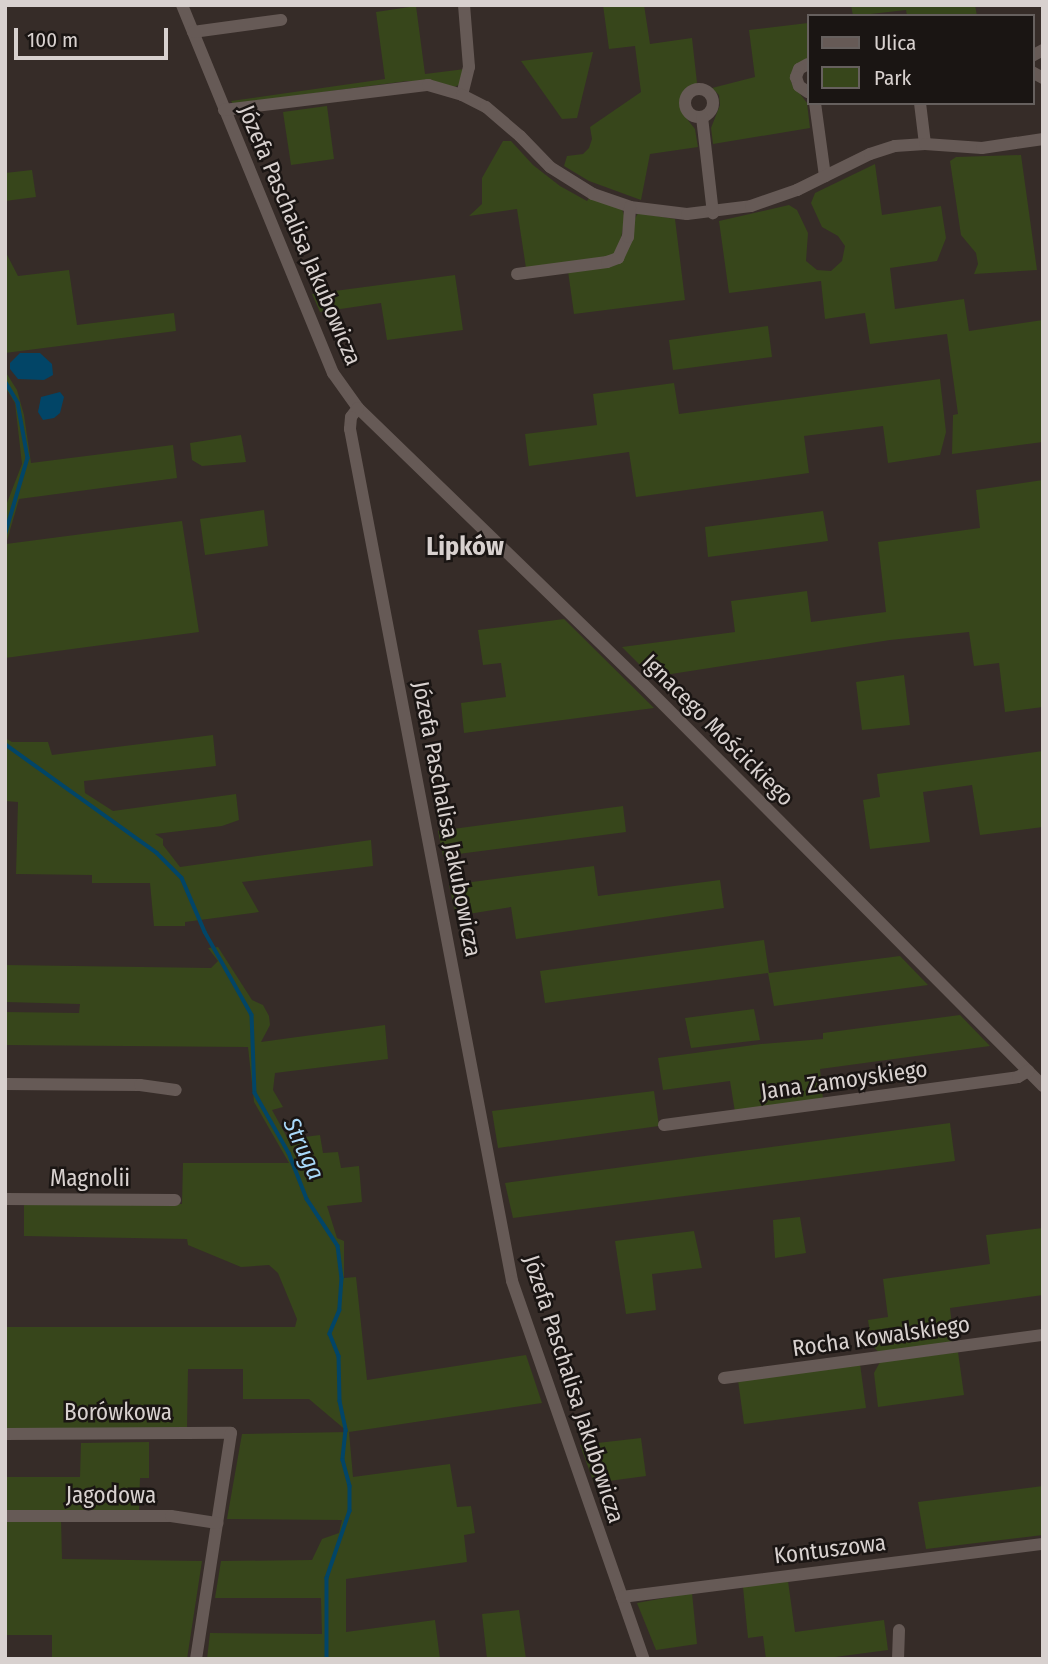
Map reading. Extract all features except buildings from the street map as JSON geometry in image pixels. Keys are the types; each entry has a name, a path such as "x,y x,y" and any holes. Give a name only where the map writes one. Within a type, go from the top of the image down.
{"street":[{"name":"Józefa Paschalisa Jakubowicza","path":"182,5 333,373 358,408 351,417 350,429 512,1281 643,1659"},
{"path":"462,95 469,67 464,5"},
{"path":"193,32 281,20"},
{"path":"806,65 799,69 796,77 799,86 806,91"},
{"path":"224,110 409,85 428,85 462,95 505,122 540,158 569,181 631,207 687,214 713,213 751,206 797,190 870,154 895,146 925,144 982,148 1043,139"},
{"path":"816,105 825,176"},
{"path":"920,105 925,144"},
{"path":"702,117 713,213"},
{"path":"517,274 607,262 618,258 628,237 631,207"},
{"name":"Ignacego Mościckiego","path":"358,408 653,693 1043,1086"},
{"name":"Jana Zamoyskiego","path":"664,1125 1018,1077 1028,1071"},
{"path":"5,1084 140,1085 176,1090"},
{"name":"Magnolii","path":"5,1199 175,1199"},
{"name":"Rocha Kowalskiego","path":"724,1378 1043,1335"},
{"name":"Borówkowa","path":"5,1434 231,1433 217,1523"},
{"name":"Jagodowa","path":"5,1516 181,1517 217,1523"},
{"path":"196,1659 217,1523"},
{"name":"Kontuszowa","path":"622,1597 1043,1544"},
{"path":"898,1659 899,1630"}],"green space":[{"path":"603,5 644,5 650,44 692,38 697,83 684,91 680,103 683,114 695,129 698,147 650,154 641,200 589,181 564,166 567,156 583,154 589,148 592,139 590,127 641,92 635,46 609,49"},
{"path":"851,5 975,5 977,14 907,14 906,10 853,14"},
{"path":"416,6 425,74 465,69 460,84 455,87 407,81 233,104 231,101 385,79 376,12"},
{"path":"806,23 806,62 791,82 806,102 810,128 713,144 711,128 720,105 719,95 712,88 755,77 749,30"},
{"path":"593,52 577,118 562,119 521,61"},
{"path":"327,106 334,159 291,165 283,112"},
{"path":"503,141 511,141 533,165 560,186 587,201 590,197 622,209 625,218 619,248 611,257 526,268 517,209 469,216 482,204 482,178"},
{"path":"1021,155 1037,270 974,274 978,264 976,253 961,235 950,161 956,157"},
{"path":"875,164 882,215 941,206 946,238 937,261 890,268 895,309 964,299 969,331 1043,320 1043,442 952,454 953,415 958,414 947,334 870,344 865,313 825,319 821,281 729,293 719,221 789,205 797,210 808,233 806,261 817,270 831,271 842,261 845,246 838,236 822,227 811,203 815,193"},
{"path":"32,170 36,197 5,201 5,173"},
{"path":"638,213 675,219 685,300 574,314 568,271 609,266"},
{"path":"5,251 18,276 69,270 77,325 174,313 176,331 5,353"},
{"path":"455,275 463,330 387,340 381,303 320,312 312,294"},
{"path":"768,326 772,357 673,370 669,340"},
{"path":"5,371 17,390 24,415 31,463 173,445 177,478 19,499 6,544 182,521 199,632 5,658 5,508 22,464 15,403 5,387"},
{"path":"940,379 946,432 940,455 888,463 883,426 804,436 809,473 636,497 629,452 529,466 525,434 597,425 593,394 674,383 679,414"},
{"path":"241,435 246,462 202,466 192,460 190,443"},
{"path":"1043,480 1043,707 1005,712 999,663 974,666 969,632 890,640 652,677 622,647 735,632 731,601 807,591 811,622 886,612 878,542 980,528 976,490"},
{"path":"264,510 268,546 205,555 200,519"},
{"path":"823,511 828,541 708,557 705,527"},
{"path":"564,619 654,708 464,733 461,703 506,697 501,663 483,665 478,630"},
{"path":"904,675 910,725 862,730 856,682"},
{"path":"213,735 216,766 84,781 85,793 113,811 236,794 239,820 222,826 155,834 163,839 163,845 180,867 371,840 373,866 242,882 259,912 185,922 185,926 154,926 150,883 92,883 92,875 16,874 18,802 5,801 5,738 12,742 48,742 52,755"},
{"path":"1043,751 1043,827 980,835 972,785 923,792 930,842 870,849 863,800 880,797 877,774"},
{"path":"623,806 626,832 443,856 438,831"},
{"path":"594,866 598,896 720,880 724,908 516,939 511,907 456,916 449,885"},
{"path":"764,940 769,973 900,956 928,985 774,1006 768,973 545,1003 540,971"},
{"path":"218,947 252,1000 263,1005 269,1016 270,1025 261,1042 385,1025 388,1059 275,1073 273,1090 283,1107 272,1110 288,1139 320,1135 323,1153 338,1152 341,1168 359,1166 362,1202 327,1206 337,1238 344,1241 344,1278 356,1277 367,1380 526,1355 542,1403 349,1432 353,1477 450,1464 457,1507 471,1506 475,1533 464,1535 467,1562 346,1579 346,1632 435,1620 440,1659 207,1659 210,1633 322,1634 321,1598 215,1598 221,1561 312,1560 322,1539 339,1533 342,1520 227,1519 242,1434 348,1432 309,1399 243,1399 243,1369 188,1369 187,1428 5,1428 5,1327 295,1327 297,1319 278,1273 269,1265 241,1267 188,1245 187,1239 24,1236 24,1203 182,1204 183,1163 289,1163 254,1102 248,1047 5,1045 5,1012 79,1013 80,1004 5,1002 5,965 211,968 218,961 208,948"},
{"path":"754,1009 760,1040 691,1048 685,1018"},
{"path":"960,1015 990,1046 820,1069 823,1099 735,1112 730,1081 663,1090 658,1058 761,1044 823,1039 823,1033"},
{"path":"654,1091 659,1126 498,1148 492,1111"},
{"path":"950,1123 955,1161 513,1218 505,1183"},
{"path":"800,1217 806,1253 775,1258 773,1220"},
{"path":"1043,1228 1043,1295 950,1308 954,1343 880,1353 872,1346 868,1320 888,1317 883,1279 990,1264 986,1235"},
{"path":"694,1231 702,1268 652,1274 656,1310 626,1314 615,1241"},
{"path":"958,1352 964,1395 878,1407 874,1373 880,1362"},
{"path":"860,1364 866,1408 744,1424 738,1380"},
{"path":"641,1438 646,1476 594,1483 580,1445"},
{"path":"149,1442 149,1478 140,1478 139,1512 5,1512 5,1477 80,1477 81,1443"},
{"path":"1043,1486 1043,1535 926,1549 918,1502"},
{"path":"61,1519 62,1559 202,1561 187,1659 52,1659 52,1635 5,1635 5,1520"},
{"path":"788,1581 795,1632 884,1620 888,1650 820,1659 766,1659 763,1636 748,1638 743,1587"},
{"path":"692,1593 697,1644 656,1650 637,1603"},
{"path":"519,1610 526,1659 487,1659 482,1614"}],"water":[{"path":"20,353 40,353 52,364 53,375 44,380 18,379 10,369 10,363"},
{"path":"60,392 64,397 60,413 54,418 43,420 38,412 41,397"}],"waterway":[{"name":"Struga","path":"5,381 18,403 28,458 5,536"},
{"name":"Struga","path":"5,744 157,853 182,878 205,932 252,1015 255,1093 289,1153 307,1199 338,1246 342,1278 340,1310 330,1334 339,1356 340,1401 346,1430 343,1460 350,1486 350,1511 327,1578 327,1659"}],"district":[{"name":"Lipków","path":"465,547"}]}
